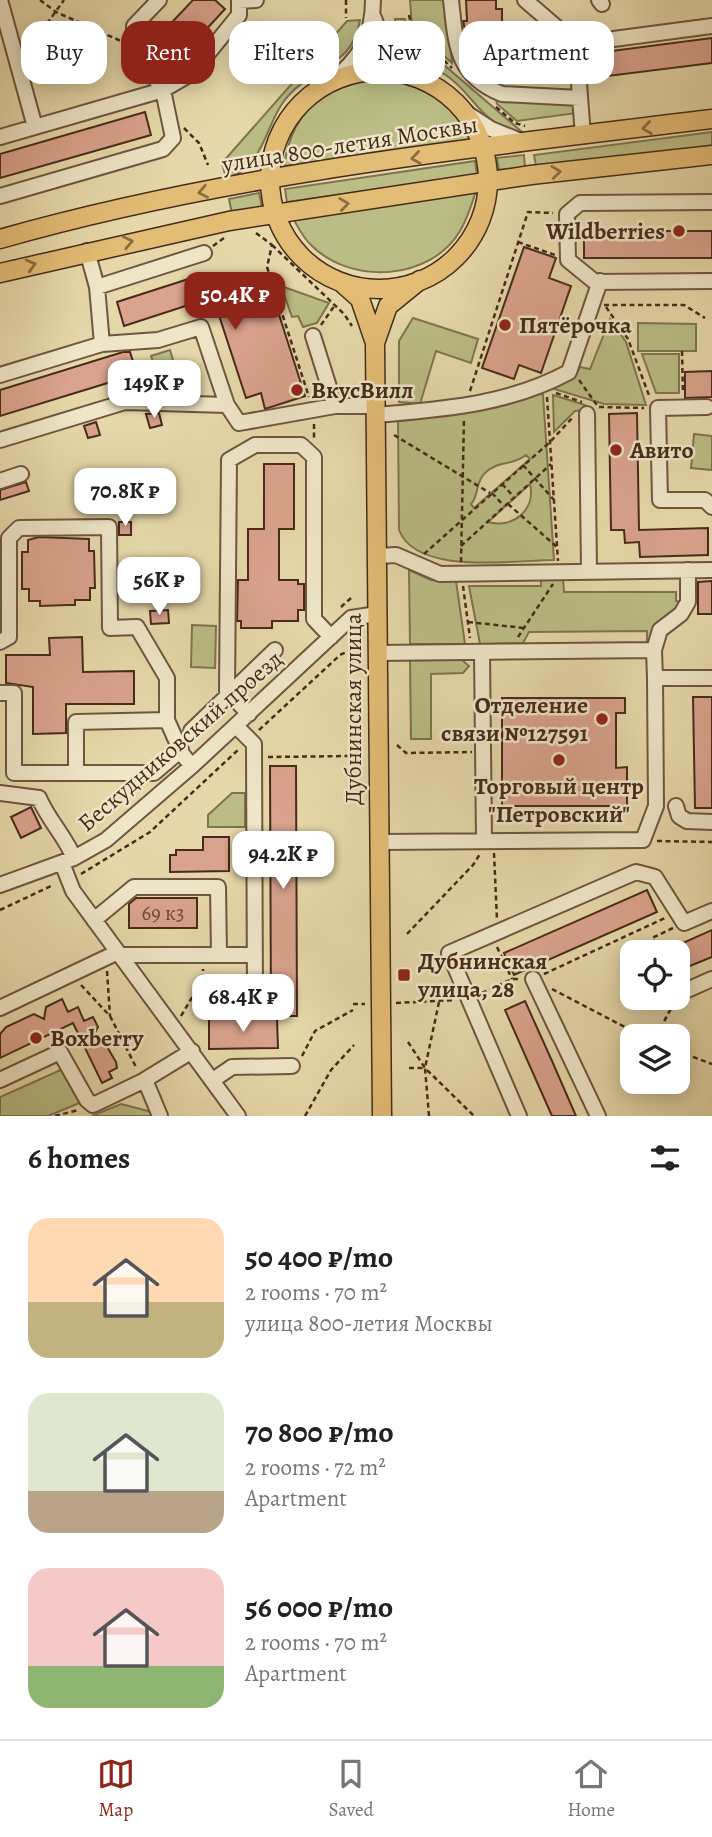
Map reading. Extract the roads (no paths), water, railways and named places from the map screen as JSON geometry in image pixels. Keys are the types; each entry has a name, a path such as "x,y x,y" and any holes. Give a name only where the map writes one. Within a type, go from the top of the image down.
{"main road":[{"path":"328,84 306,99 287,122 275,149 270,178 276,214 286,234 304,258 335,279 356,286 385,288 420,280 452,260 472,237 484,210 488,181 484,148 465,112 443,92 428,84"},
{"name":"улица 800-летия Москвы","path":"0,239 83,215 270,178 712,119"},
{"path":"0,273 87,251 276,214 488,181 712,155"},
{"name":"Дубнинская улица","path":"335,279 360,299 375,343 382,1116"},
{"name":"Дубнинская улица","path":"375,343 388,306 420,280"}],"street":[{"path":"0,0 35,127"},
{"path":"0,196 163,149 173,138 163,90 134,47 134,26 159,0"},
{"path":"0,137 163,90 192,73 239,16 239,0 256,0"},
{"path":"339,74 363,51 373,17 373,0"},
{"path":"451,0 460,60 493,90 502,94 580,98"},
{"path":"525,0 549,21"},
{"path":"373,17 375,21"},
{"path":"614,39 712,26"},
{"path":"579,84 583,136"},
{"path":"465,112 500,134 527,144"},
{"path":"712,202 580,203 567,214 568,260 596,282 712,281"},
{"path":"87,251 97,287 102,344"},
{"path":"97,287 204,253"},
{"path":"0,375 102,344 158,340 201,327 227,405 240,423 335,406 375,410 465,406 537,389 569,372 599,302 600,281"},
{"path":"313,336 335,406"},
{"path":"0,440 125,402 227,405"},
{"path":"707,407 658,408 660,500 705,500 712,507"},
{"path":"589,571 593,411"},
{"path":"249,714 227,691 229,460 255,445 301,445 314,457 314,619 331,637"},
{"path":"0,481 21,474"},
{"path":"0,642 9,637 9,538 19,528 109,527 110,628 137,628 167,678 167,720 192,766"},
{"path":"377,555 396,555 440,573 712,569"},
{"path":"379,842 489,839 643,840 656,806 654,650 660,630 681,614 688,602 688,570"},
{"name":"Бескудниковский проезд","path":"1,883 68,861 106,841 236,726 351,618 377,614"},
{"path":"191,731 275,650"},
{"path":"377,653 654,650"},
{"path":"477,652 489,839"},
{"path":"655,678 712,678"},
{"path":"0,693 14,693 15,773 154,773 181,750"},
{"path":"76,773 76,722 167,720"},
{"path":"236,726 254,744 255,1000"},
{"path":"0,793 39,798 51,824 65,838 73,891 115,955 192,1051 238,1116"},
{"path":"676,806 679,816 687,821 712,822"},
{"path":"519,1116 449,953 636,872 655,877 681,918 712,911"},
{"path":"94,920 134,887 218,887 219,955"},
{"path":"0,1009 115,955 255,955"},
{"path":"533,979 598,1116"},
{"path":"690,990 712,979"},
{"path":"0,1080 60,1052 87,1100 93,1105 144,1081 192,1051"},
{"path":"213,1080 232,1066 292,1066"},
{"path":"144,1081 160,1116"}],"place":[{"name":"Wildberries","path":"679,231"},
{"name":"Пятёрочка","path":"505,325"},
{"name":"ВкусВилл","path":"297,390"},
{"name":"Авито","path":"616,450"},
{"name":"Отделение связи №127591","path":"602,719"},
{"name":"Торговый центр \"Петровский\"","path":"559,760"},
{"name":"Дубнинская улица, 28","path":"404,975"},
{"name":"Boxberry","path":"36,1038"}]}
